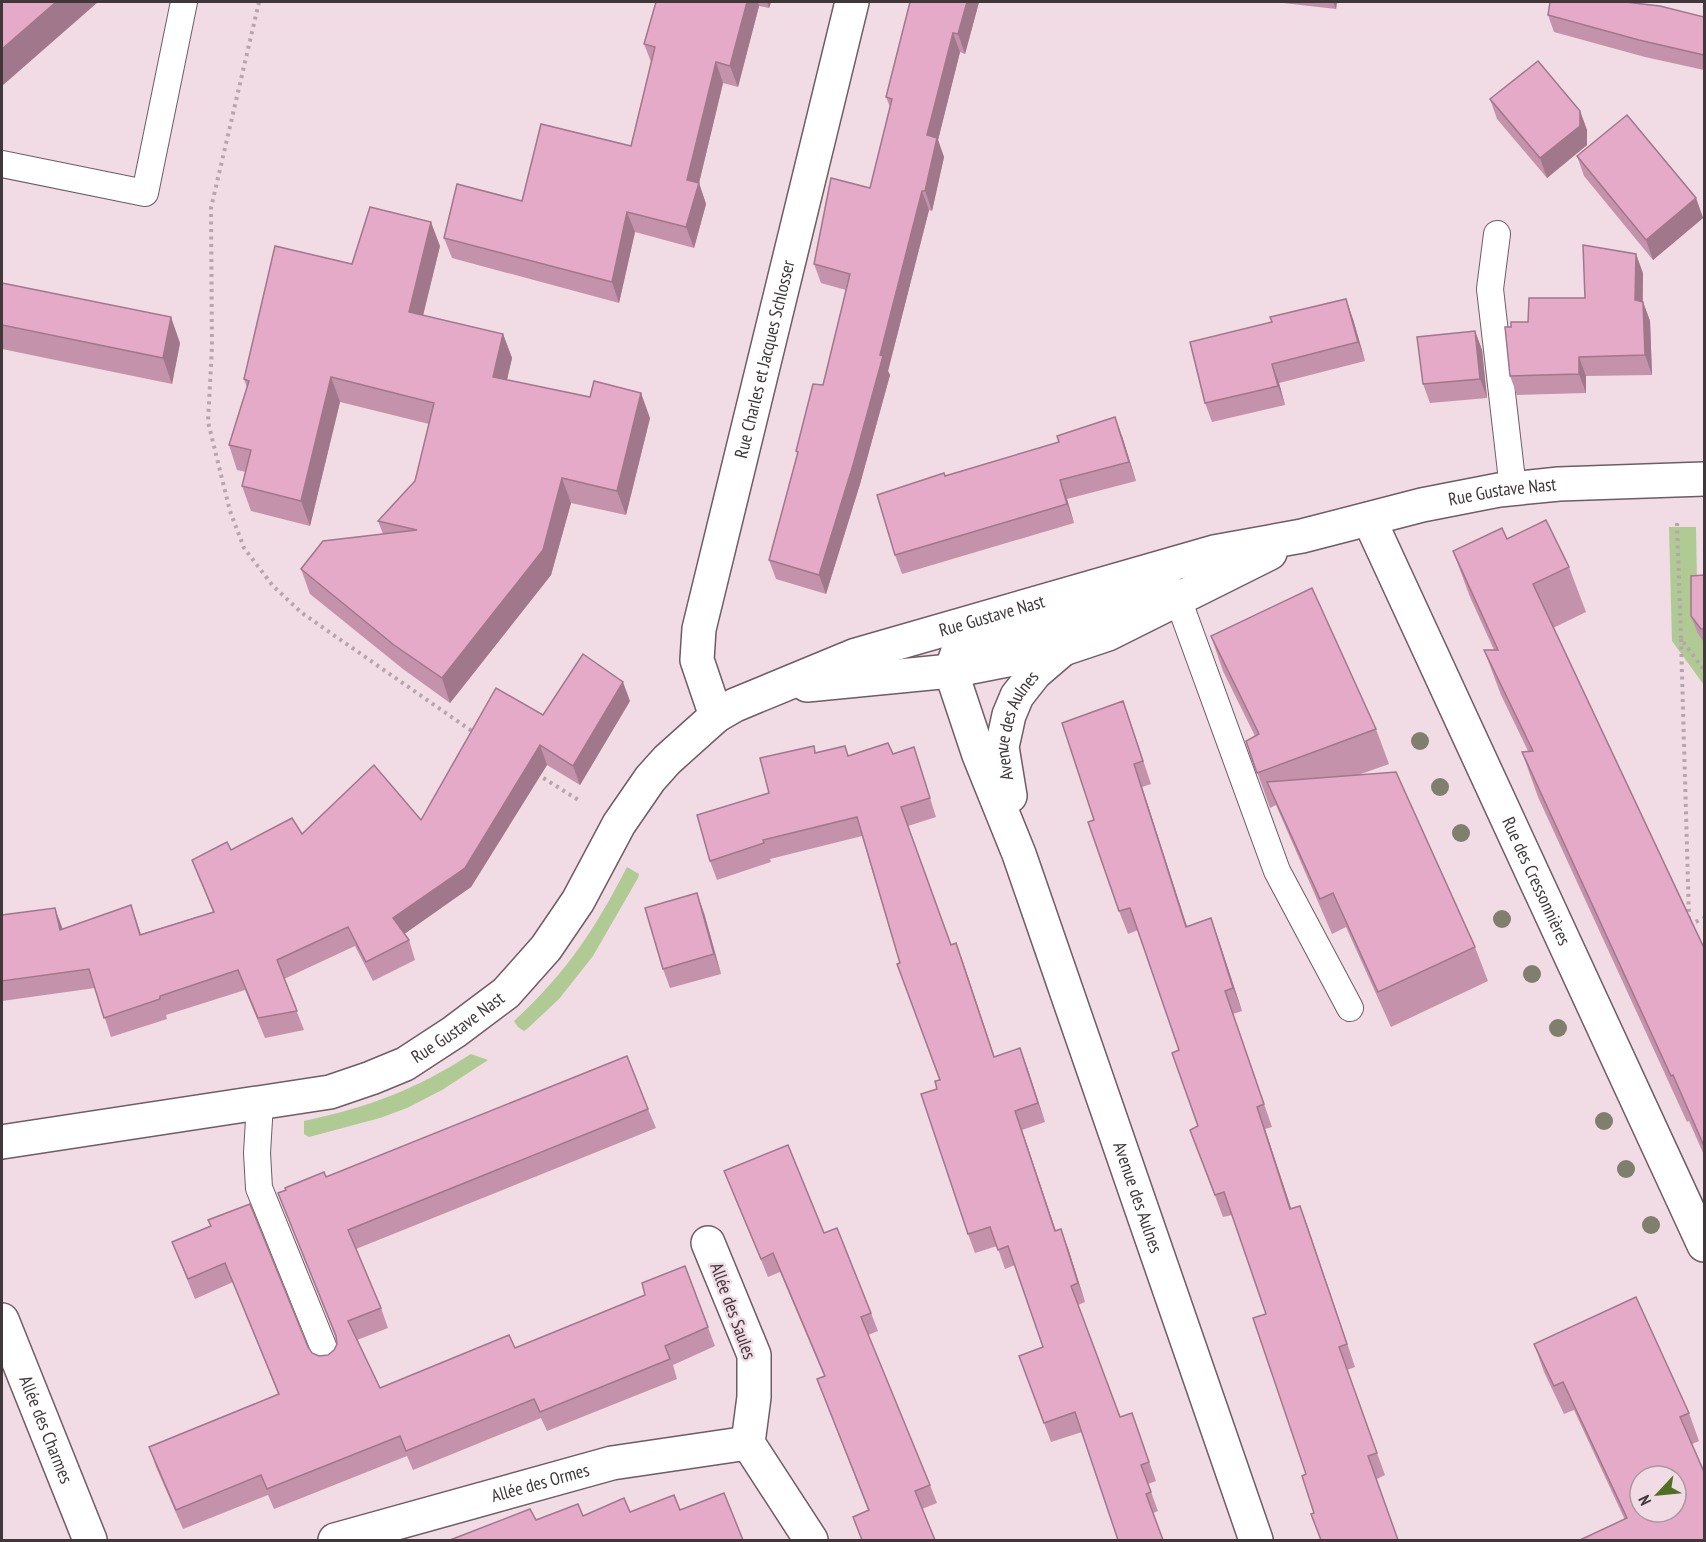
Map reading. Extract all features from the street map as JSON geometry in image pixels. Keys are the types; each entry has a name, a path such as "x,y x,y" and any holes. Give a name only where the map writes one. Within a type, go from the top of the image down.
{"street":[{"name":"Rue Charles et Jacques Schlosser","path":"716,716 697,660 699,629 852,2"},
{"name":"Rue Gustave Nast","path":"2,1142 330,1092 405,1064 454,1032 506,993 546,948 578,901 619,824 650,778 667,760 716,716 775,688 856,655 1214,552 1302,537 1422,505 1513,489 1559,484 1704,479"},
{"name":"Rue des Cressonnières","path":"1369,519 1704,1245"},
{"name":"Rue Gustave Nast","path":"775,688 951,671 1064,649 1108,634 1302,537"},
{"name":"Rue Gustave Nast","path":"951,671 958,651 975,642 1094,609 1214,552"},
{"name":"Avenue des Aulnes","path":"1019,854 1002,747 1009,715 1017,696 1035,673 1064,649"},
{"name":"Avenue des Aulnes","path":"951,671 979,755 1019,854 1256,1540"},
{"name":"Allée des Saules","path":"708,1243 754,1355 754,1397 748,1443"},
{"name":"Allée des Charmes","path":"2,1320 90,1540"},
{"name":"Allée des Ormes","path":"335,1540 612,1464 748,1443"},
{"path":"748,1443 811,1540"}],"lane":[{"path":"2,164 145,193 184,2"},
{"path":"1497,234 1490,289 1513,489"},
{"path":"1178,598 1277,871 1350,1008"},
{"path":"260,1103 257,1153 259,1188 329,1360"}],"path":[{"path":"259,2 211,208 212,347 208,422 230,511 244,548 273,586 295,606 355,651 476,735"},
{"path":"1676,515 1689,925 1704,918"},
{"path":"1681,639 1704,670"},
{"path":"534,772 580,801"}],"green space":[{"path":"1669,527 1696,527 1698,634 1704,643 1704,685 1672,641"},
{"path":"627,867 639,874 638,878 593,956 559,999 524,1031 514,1021 533,1003 578,950"},
{"path":"471,1054 488,1060 442,1090 407,1108 380,1118 309,1137 304,1134 304,1121 350,1110 391,1096 430,1078"}],"building":[{"path":"2,2 56,2 2,49"},
{"path":"656,2 747,2 730,66 716,62 687,180 699,183 686,227 627,212 612,282 444,238 457,184 522,201 541,124 631,146 655,47 644,44"},
{"path":"910,2 967,2 958,34 953,33 927,135 937,138 925,191 922,191 880,355 883,356 819,575 769,560 798,452 796,451 813,384 823,385 850,274 814,264 831,178 870,188 892,99 886,97"},
{"path":"1550,2 1625,2 1660,6 1704,17 1704,55 1548,15"},
{"path":"1538,61 1580,111 1580,126 1540,158 1490,99"},
{"path":"1627,115 1696,198 1646,240 1577,156"},
{"path":"370,207 431,222 409,312 503,334 493,377 590,397 594,381 641,393 617,491 562,478 543,550 442,678 394,645 301,569 323,541 417,530 378,521 415,481 434,403 331,377 301,501 242,486 251,450 229,445 249,381 244,379 275,246 352,264"},
{"path":"1583,245 1636,254 1635,300 1643,302 1645,355 1579,357 1579,374 1510,376 1505,327 1511,327 1511,322 1528,322 1529,298 1585,298"},
{"path":"2,283 171,317 163,358 2,325"},
{"path":"1346,299 1358,342 1272,364 1278,386 1205,403 1190,342 1272,322 1270,317"},
{"path":"1475,331 1480,379 1423,384 1417,337"},
{"path":"1115,417 1129,462 1060,480 1067,504 895,555 877,495 944,473 945,476 1059,442 1057,436"},
{"path":"1546,520 1569,567 1533,584 1704,948 1704,1146 1522,752 1533,751 1484,650 1498,650 1453,551 1502,528 1507,539"},
{"path":"1704,575 1704,629 1701,629 1691,616 1691,576"},
{"path":"1312,588 1376,729 1257,773 1246,741 1259,734 1211,636"},
{"path":"583,654 623,682 573,766 540,745 465,868 393,918 409,940 366,962 348,927 277,960 297,1011 258,1018 238,970 160,996 160,999 104,1018 89,969 2,981 2,915 55,908 60,930 131,905 140,935 214,912 192,860 227,842 231,850 292,818 302,834 374,765 421,820 496,688 543,715"},
{"path":"1123,701 1143,761 1134,764 1186,927 1211,918 1233,988 1225,991 1264,1104 1257,1107 1290,1209 1300,1206 1347,1344 1339,1347 1377,1453 1368,1456 1398,1540 1321,1540 1311,1514 1314,1513 1302,1476 1306,1474 1253,1318 1266,1314 1224,1192 1215,1195 1190,1130 1198,1126 1172,1053 1179,1050 1130,908 1119,911 1088,822 1094,820 1062,723"},
{"path":"888,743 893,754 914,747 930,798 901,807 951,945 956,943 994,1057 1020,1048 1038,1103 1015,1111 1055,1231 1061,1229 1078,1283 1071,1286 1120,1417 1132,1413 1149,1462 1141,1465 1151,1492 1146,1494 1163,1540 1118,1540 1075,1412 1044,1423 1019,1356 1043,1347 1008,1246 998,1250 990,1227 968,1234 921,1094 937,1089 935,1081 940,1080 897,964 900,963 857,817 763,840 764,843 710,861 697,815 769,793 760,758 814,746 815,753 845,746 848,756"},
{"path":"1396,772 1475,947 1378,992 1333,893 1320,899 1267,782"},
{"path":"697,893 714,954 663,969 645,908"},
{"path":"627,1056 648,1109 348,1230 381,1308 348,1321 380,1388 509,1335 515,1348 645,1295 642,1283 685,1266 708,1327 665,1346 670,1359 540,1412 534,1399 406,1451 400,1436 267,1489 261,1475 176,1510 149,1447 279,1394 225,1263 188,1279 172,1242 211,1226 208,1220 250,1204 308,1347 312,1353 319,1356 328,1355 337,1344 336,1336 278,1193 324,1172 326,1177"},
{"path":"788,1145 824,1233 837,1228 871,1313 861,1317 930,1485 915,1491 935,1540 862,1540 853,1517 869,1510 817,1379 825,1376 773,1253 761,1259 724,1171"},
{"path":"1636,1297 1689,1413 1680,1417 1704,1472 1704,1540 1580,1540 1627,1518 1563,1382 1554,1386 1534,1344"},
{"path":"724,1493 743,1540 450,1540 530,1509 536,1520 578,1504 583,1516 624,1498 630,1512 674,1495 680,1510"}]}
